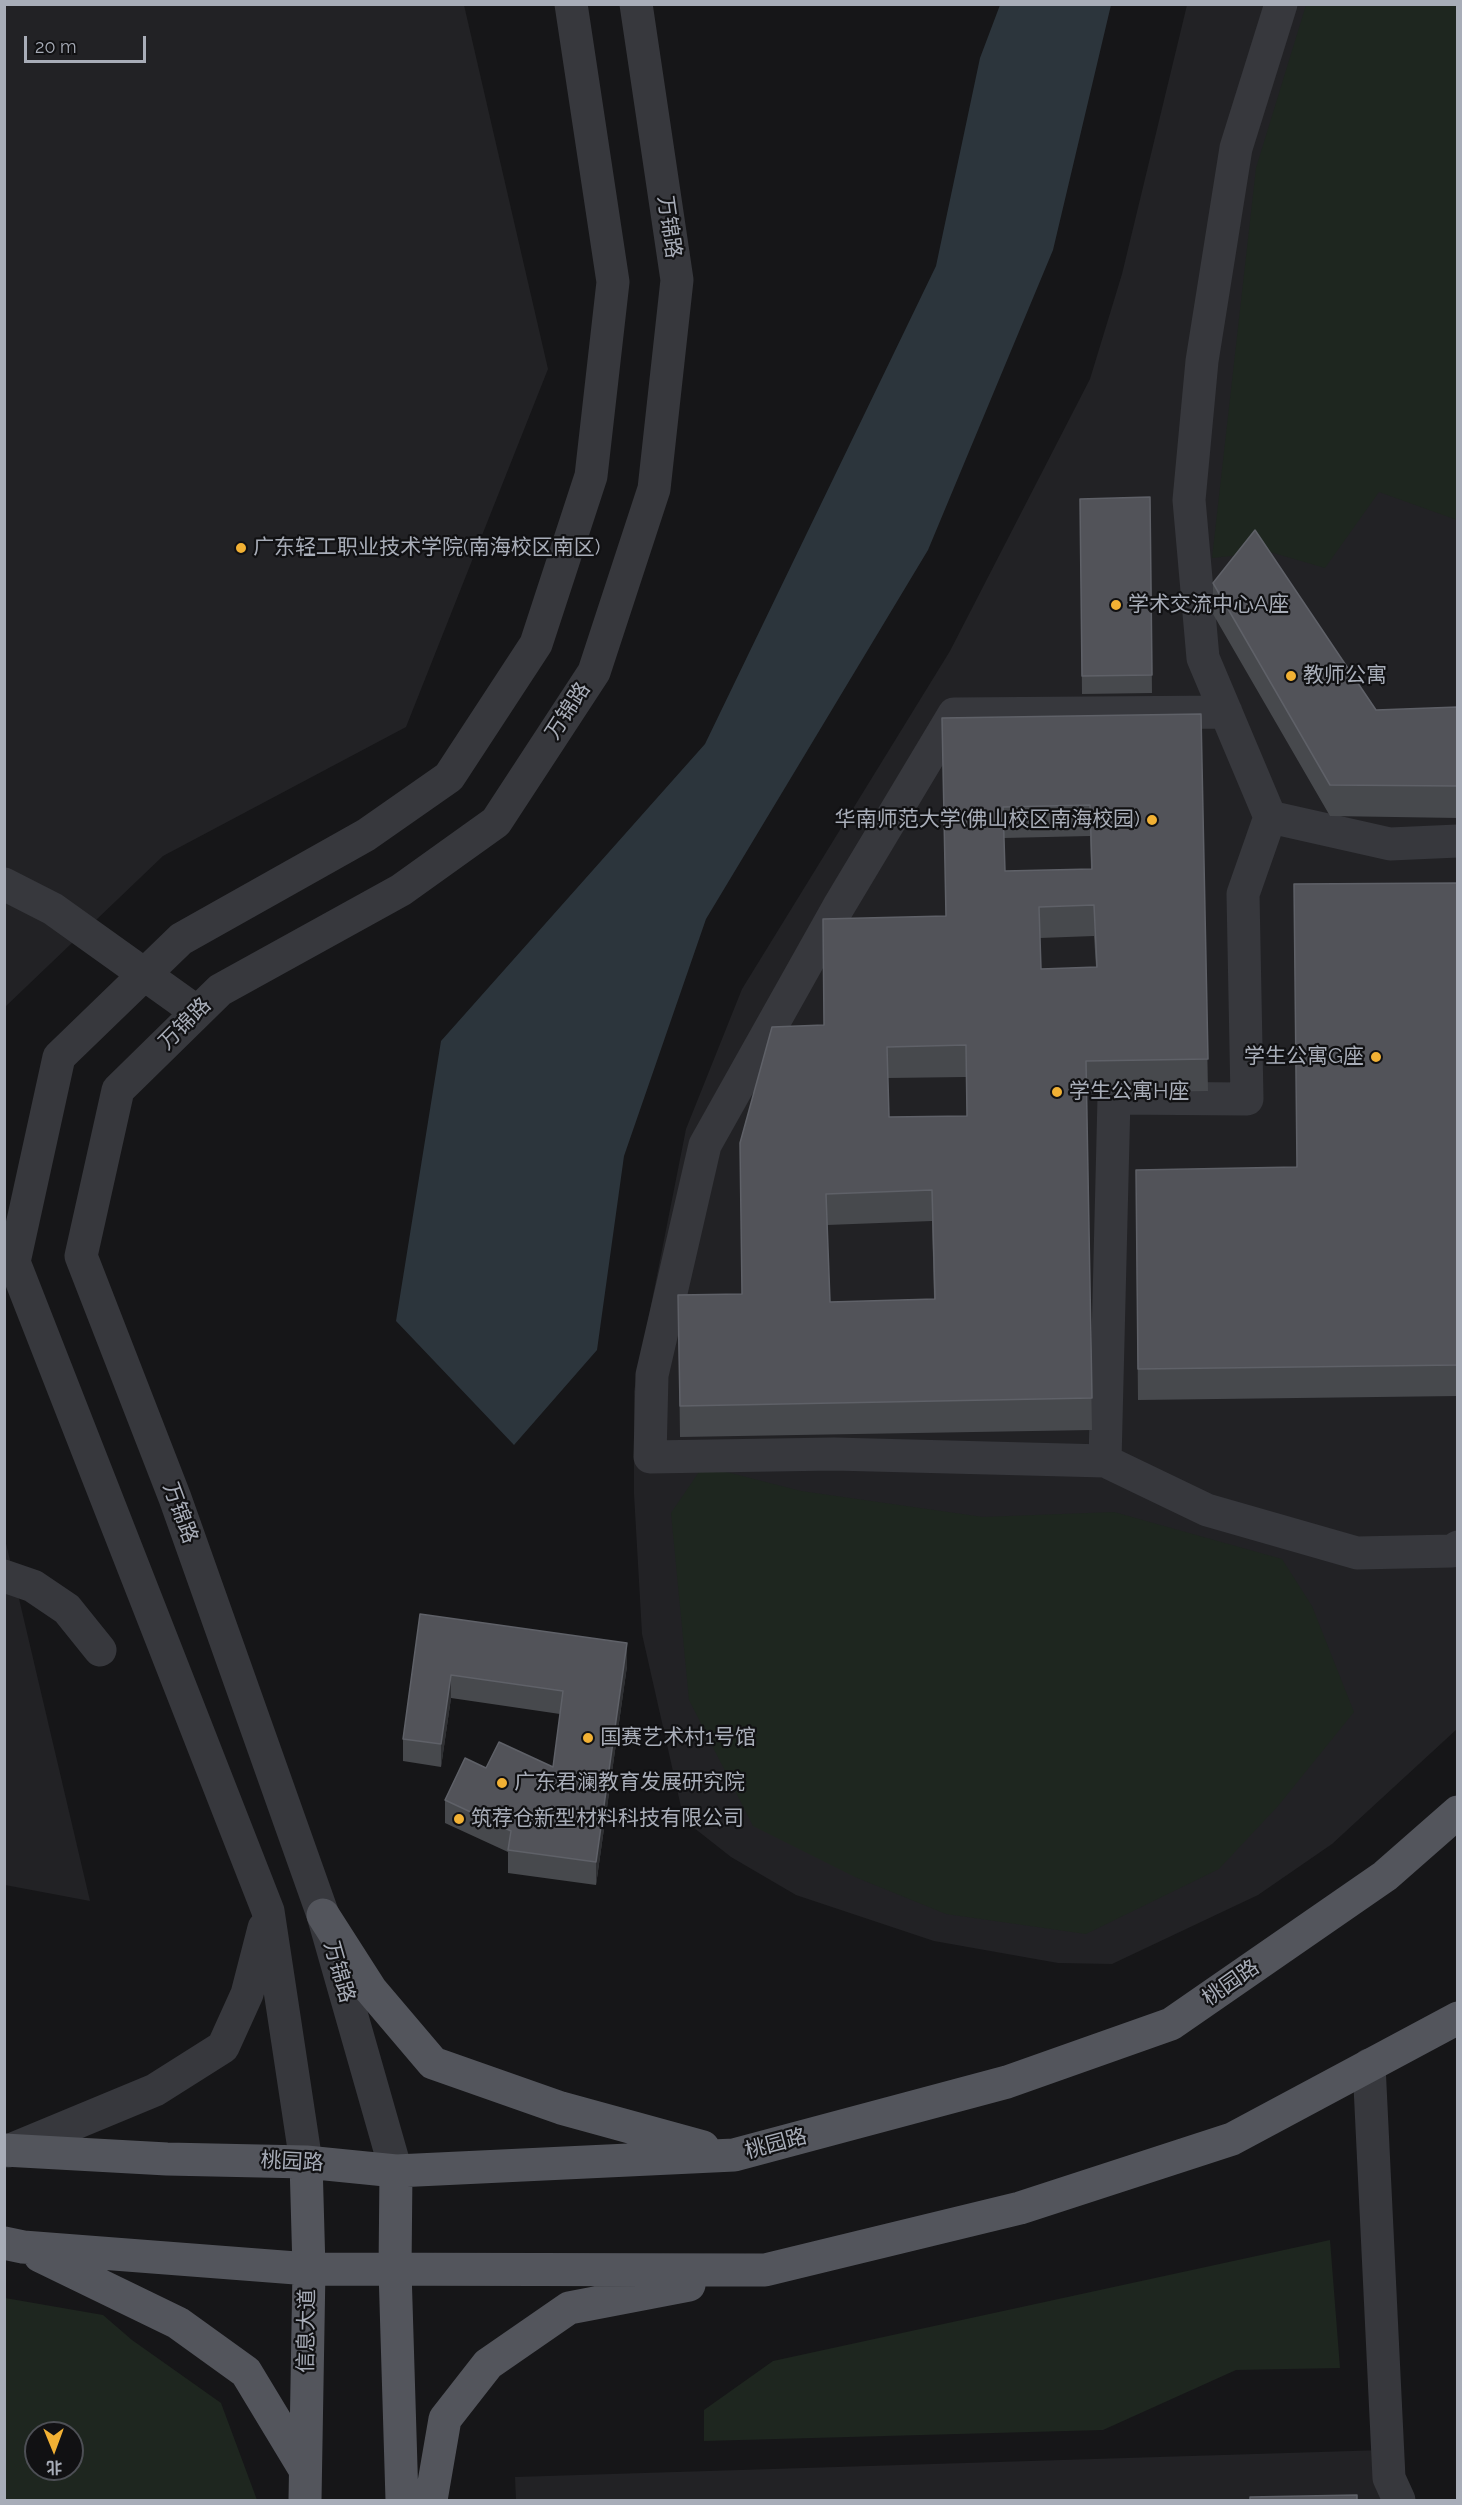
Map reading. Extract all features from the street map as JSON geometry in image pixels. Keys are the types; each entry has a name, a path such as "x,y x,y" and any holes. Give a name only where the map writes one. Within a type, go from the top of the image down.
{"main road":[{"name":"桃园路","path":"6,2150 167,2159 306,2162 396,2171 734,2156 1007,2082 1171,2024 1385,1876 1458,1812"},
{"path":"323,1915 371,1990 434,2063 561,2108 734,2156"},
{"path":"431,2500 445,2419 488,2364 569,2308 765,2270 1020,2208 1232,2139 1458,2018"},
{"name":"信息大道","path":"305,2500 309,2269 306,2162"},
{"path":"396,2171 395,2270 402,2500"},
{"path":"14,2245 309,2269 765,2270"},
{"path":"14,2245 178,2323 246,2372 304,2468"}],"street":[{"path":"306,2162 268,1911 14,1262 59,1057 181,939 366,835 449,777 536,644 591,476 613,282 571,4"},
{"name":"万锦路","path":"396,2171 323,1915 175,1498 81,1256 118,1090 220,990 401,890 496,822 594,672 654,489 677,280 636,4"},
{"path":"1105,1461 1114,1098 1247,1099 1242,894 1270,817 1203,658 1189,500 1202,361 1236,148 1281,4"},
{"path":"1226,711 954,714 839,906 705,1145 652,1375 650,1457 834,1454 1105,1461 1207,1510 1357,1553 1452,1551 1458,1547"},
{"path":"1270,817 1390,844 1458,841"},
{"path":"4,884 53,909 197,1012"},
{"path":"4,1576 33,1586 66,1609 100,1650"},
{"path":"6,2150 155,2090 223,2047 247,1994 268,1911"},
{"path":"1369,2065 1389,2478 1399,2500"}],"shaded area":[{"name":"广东轻工职业技术学院(南海校区南区)","path":"5,5 464,5 548,369 406,727 163,856 5,1007"},
{"path":"1000,5 1111,5 1053,250 928,550 706,919 624,1156 597,1350 514,1445 396,1321 441,1041 705,744 936,266 980,58"},
{"name":"华南师范大学(佛山校区南海校园)","path":"1187,5 1457,5 1457,1729 1332,1844 1258,1895 1112,1964 1058,1963 934,1941 796,1895 731,1857 684,1820 642,1634 634,1494 634,1391 686,1129 742,989 950,651 1090,379 1122,274"},
{"path":"1306,5 1457,5 1457,520 1379,492 1325,568 1270,552 1212,558 1256,168"},
{"path":"703,1466 801,1491 983,1517 1114,1512 1282,1559 1312,1606 1354,1712 1278,1806 1219,1869 1086,1934 946,1914 855,1877 753,1826 689,1700 671,1513"},
{"path":"5,1539 90,1901 5,1885"},
{"path":"1330,2240 1340,2368 1236,2370 1103,2430 704,2441 704,2410 773,2361"},
{"path":"5,2298 103,2315 132,2340 221,2403 257,2500 5,2500"},
{"path":"1384,2450 1386,2500 516,2500 515,2477"}],"building":[{"name":"学术交流中心A座","path":"1150,497 1152,675 1082,676 1080,499"},
{"name":"教师公寓","path":"1255,530 1376,710 1458,707 1458,786 1330,785 1213,583"},
{"name":"学生公寓H座","path":"1201,714 1208,1059 1086,1061 1092,1398 680,1406 678,1295 742,1294 740,1143 772,1027 824,1025 823,919 946,916 942,718","holes":["1090,805 1092,869 1005,871 1003,807","1094,905 1097,967 1041,969 1039,907","966,1045 967,1116 889,1117 887,1047","932,1190 935,1299 830,1302 826,1194"]},
{"name":"学生公寓G座","path":"1458,883 1458,1365 1138,1369 1136,1170 1297,1167 1294,884"},
{"name":"国赛艺术村1号馆","path":"420,1614 627,1643 596,1862 508,1850 511,1831 445,1800 465,1758 486,1768 499,1742 553,1767 563,1691 451,1675 441,1744 403,1739"},
{"path":"1357,2495 1357,2500 1250,2500 1250,2497"}],"place":[{"name":"广东轻工职业技术学院(南海校区南区)","path":"241,548"},
{"name":"学术交流中心A座","path":"1116,605"},
{"name":"教师公寓","path":"1291,676"},
{"name":"华南师范大学(佛山校区南海校园)","path":"1152,820"},
{"name":"学生公寓G座","path":"1376,1057"},
{"name":"学生公寓H座","path":"1057,1092"},
{"name":"国赛艺术村1号馆","path":"588,1738"},
{"name":"广东君澜教育发展研究院","path":"502,1783"},
{"name":"筑荐仓新型材料科技有限公司","path":"459,1819"}]}
